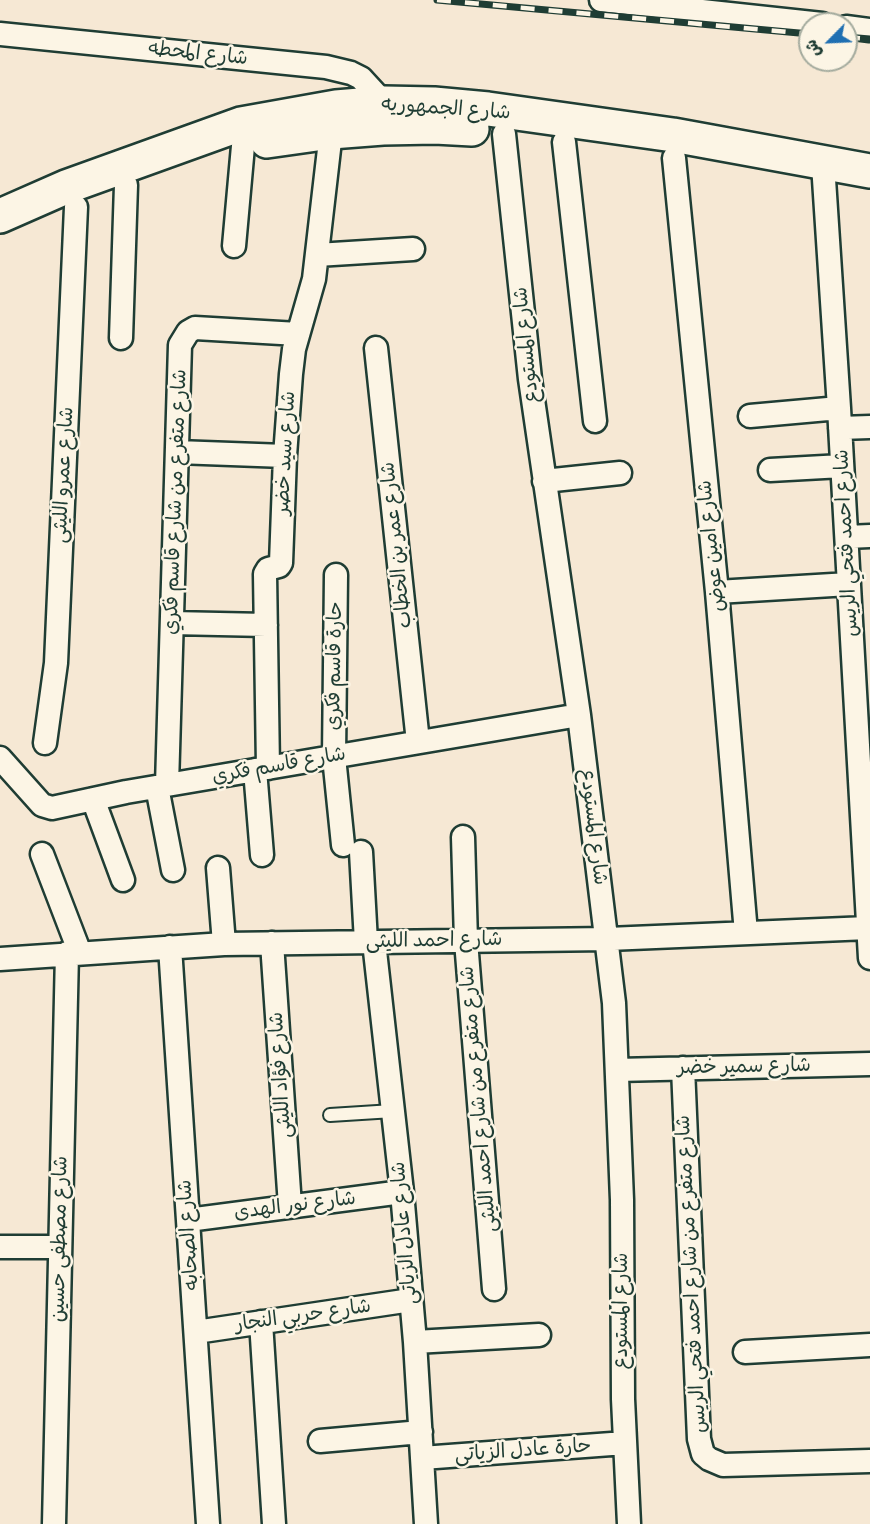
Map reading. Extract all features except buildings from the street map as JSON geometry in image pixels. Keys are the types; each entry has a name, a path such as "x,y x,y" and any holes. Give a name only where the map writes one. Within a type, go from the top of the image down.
{"main road":[{"name":"شارع الجمهوريه","path":"0,216 66,187 241,124 336,107 384,103 456,117 673,135 824,175 870,192"},
{"name":"شارع الجمهوريه","path":"0,236 126,185 186,163 243,146 291,136 383,128 456,117 504,134 674,158 824,175 870,171"}],"street":[{"path":"601,0 765,9 798,18"},
{"name":"شارع المحطه","path":"0,33 326,67 361,78 384,103"},
{"name":"شارع سيد خضر","path":"261,855 266,572 269,568 279,566 281,563 291,374 298,334 310,298 331,132"},
{"name":"شارع المستودع","path":"504,134 530,379 579,715 614,1003 628,1524"},
{"path":"564,142 595,421"},
{"path":"234,246 243,146"},
{"name":"شارع امين عوض","path":"674,158 717,592 746,933"},
{"name":"شارع احمد فتحي الريس","path":"824,175 849,584 862,669 870,958"},
{"path":"121,338 126,185"},
{"name":"شارع عمرو الليثى","path":"45,743 56,663 76,207"},
{"path":"317,255 413,249"},
{"name":"شارع متفرع من شارع قاسم فكري","path":"173,870 162,786 172,623 180,345 188,332 195,328 298,334"},
{"name":"شارع عمر بن الخطاب","path":"375,348 418,742"},
{"path":"750,416 840,418 870,427"},
{"path":"177,453 285,456"},
{"path":"770,470 843,466"},
{"path":"544,481 620,472"},
{"path":"846,537 870,536"},
{"name":"حارة قاسم فكري","path":"336,575 334,757 352,848"},
{"path":"717,592 849,584"},
{"path":"172,623 266,625"},
{"name":"شارع قاسم فكري","path":"2,765 42,805 52,808 162,786 579,715"},
{"path":"93,799 123,880"},
{"name":"شارع متفرع من شارع احمد الليثى","path":"463,837 466,941 494,1289"},
{"name":"شارع عادل الزياتى","path":"352,848 370,942 402,1192 415,1342 426,1524"},
{"path":"42,854 73,953"},
{"path":"218,868 224,944"},
{"name":"شارع احمد الليثى","path":"0,959 224,944 608,939 868,928"},
{"name":"شارع فؤاد الليثى","path":"272,944 290,1206"},
{"name":"شارع الصحابه","path":"171,947 208,1524"},
{"name":"شارع مصطفى حسين","path":"54,1524 59,1247 73,953"},
{"name":"شارع سمير خضر","path":"617,1070 870,1064"},
{"name":"شارع متفرع من شارع احمد فتحي الريس","path":"683,1068 699,1439 703,1454 723,1465 870,1461"},
{"name":"شارع نور الهدى","path":"188,1220 402,1192"},
{"path":"0,1247 59,1247"},
{"name":"شارع حربي النجار","path":"196,1332 411,1300"},
{"path":"261,1322 274,1524"},
{"path":"415,1342 539,1335"},
{"path":"745,1352 870,1345"},
{"path":"320,1441 421,1432"},
{"name":"حارة عادل الزياتى","path":"422,1458 625,1443"}],"lane":[{"path":"330,1115 393,1111"}],"railway":[{"path":"437,0 798,33"},
{"path":"858,38 870,39"}]}
